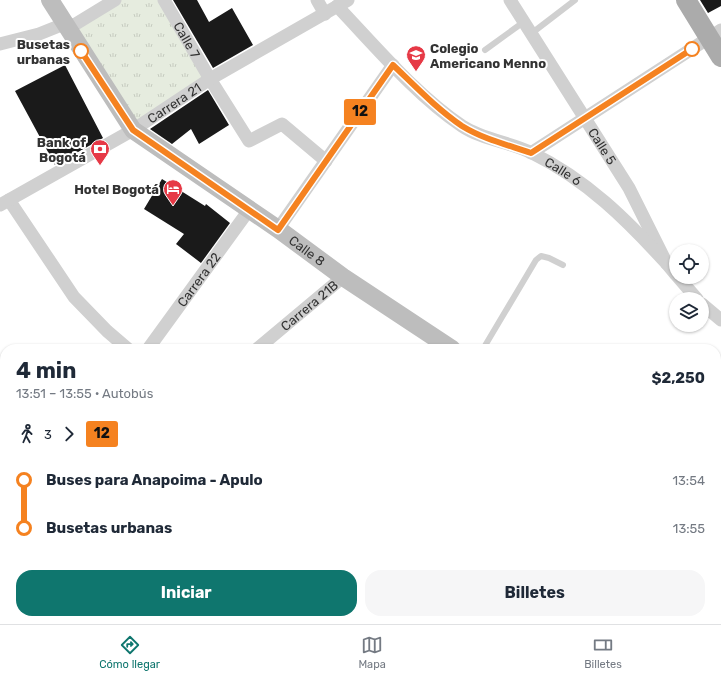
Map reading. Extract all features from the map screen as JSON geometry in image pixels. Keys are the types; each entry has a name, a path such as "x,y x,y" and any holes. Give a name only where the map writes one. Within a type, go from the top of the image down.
{"main road":[{"name":"Calle 8","path":"50,0 133,130 278,230 343,277 444,344"},
{"path":"686,0 715,34 721,57"}],"street":[{"path":"0,44 39,34 64,24 74,25 115,0"},
{"name":"Calle 7","path":"164,0 210,79 249,141 282,124 326,161"},
{"path":"316,0 325,14"},
{"name":"Calle 5","path":"510,0 525,21 583,118 629,188 669,266"},
{"name":"Carrera 21","path":"5,202 133,130 210,79 343,3"},
{"name":"Calle 6","path":"343,3 393,65 443,112 463,126 482,136 531,153 566,172 604,200 628,221 667,264"},
{"path":"531,153 715,34"},
{"path":"278,230 393,65"},
{"path":"5,202 74,297 106,331 122,344"},
{"name":"Carrera 22","path":"152,344 249,210"},
{"name":"Carrera 21B","path":"263,344 343,277"},
{"name":"Calle 5","path":"684,284 690,292"},
{"path":"709,308 719,314"}],"lane":[{"path":"532,33 575,0"},
{"path":"485,50 525,21"},
{"path":"486,344 536,260 541,256 563,265"}],"green space":[{"path":"115,0 164,0 210,79 133,130 74,25"}],"building":[{"path":"173,0 197,0 209,22 232,8 253,45 213,68"},
{"path":"700,0 721,0 721,6 708,13"},
{"path":"65,65 103,138 55,165 15,91"},
{"path":"208,90 229,125 199,144 191,129 172,144 150,129"},
{"path":"162,179 205,206 206,204 230,223 201,263 176,244 184,234 144,209"}],"bus line":[{"name":"12","path":"81,51 133,130 278,230 393,65 443,112 463,126 482,136 531,153 692,49"}],"place":[{"name":"Busetas urbanas","path":"81,51"},
{"name":"Colegio Americano Menno","path":"416,72"},
{"name":"Bank of Bogotá","path":"100,166"},
{"name":"Hotel Bogotá","path":"173,206"}]}
